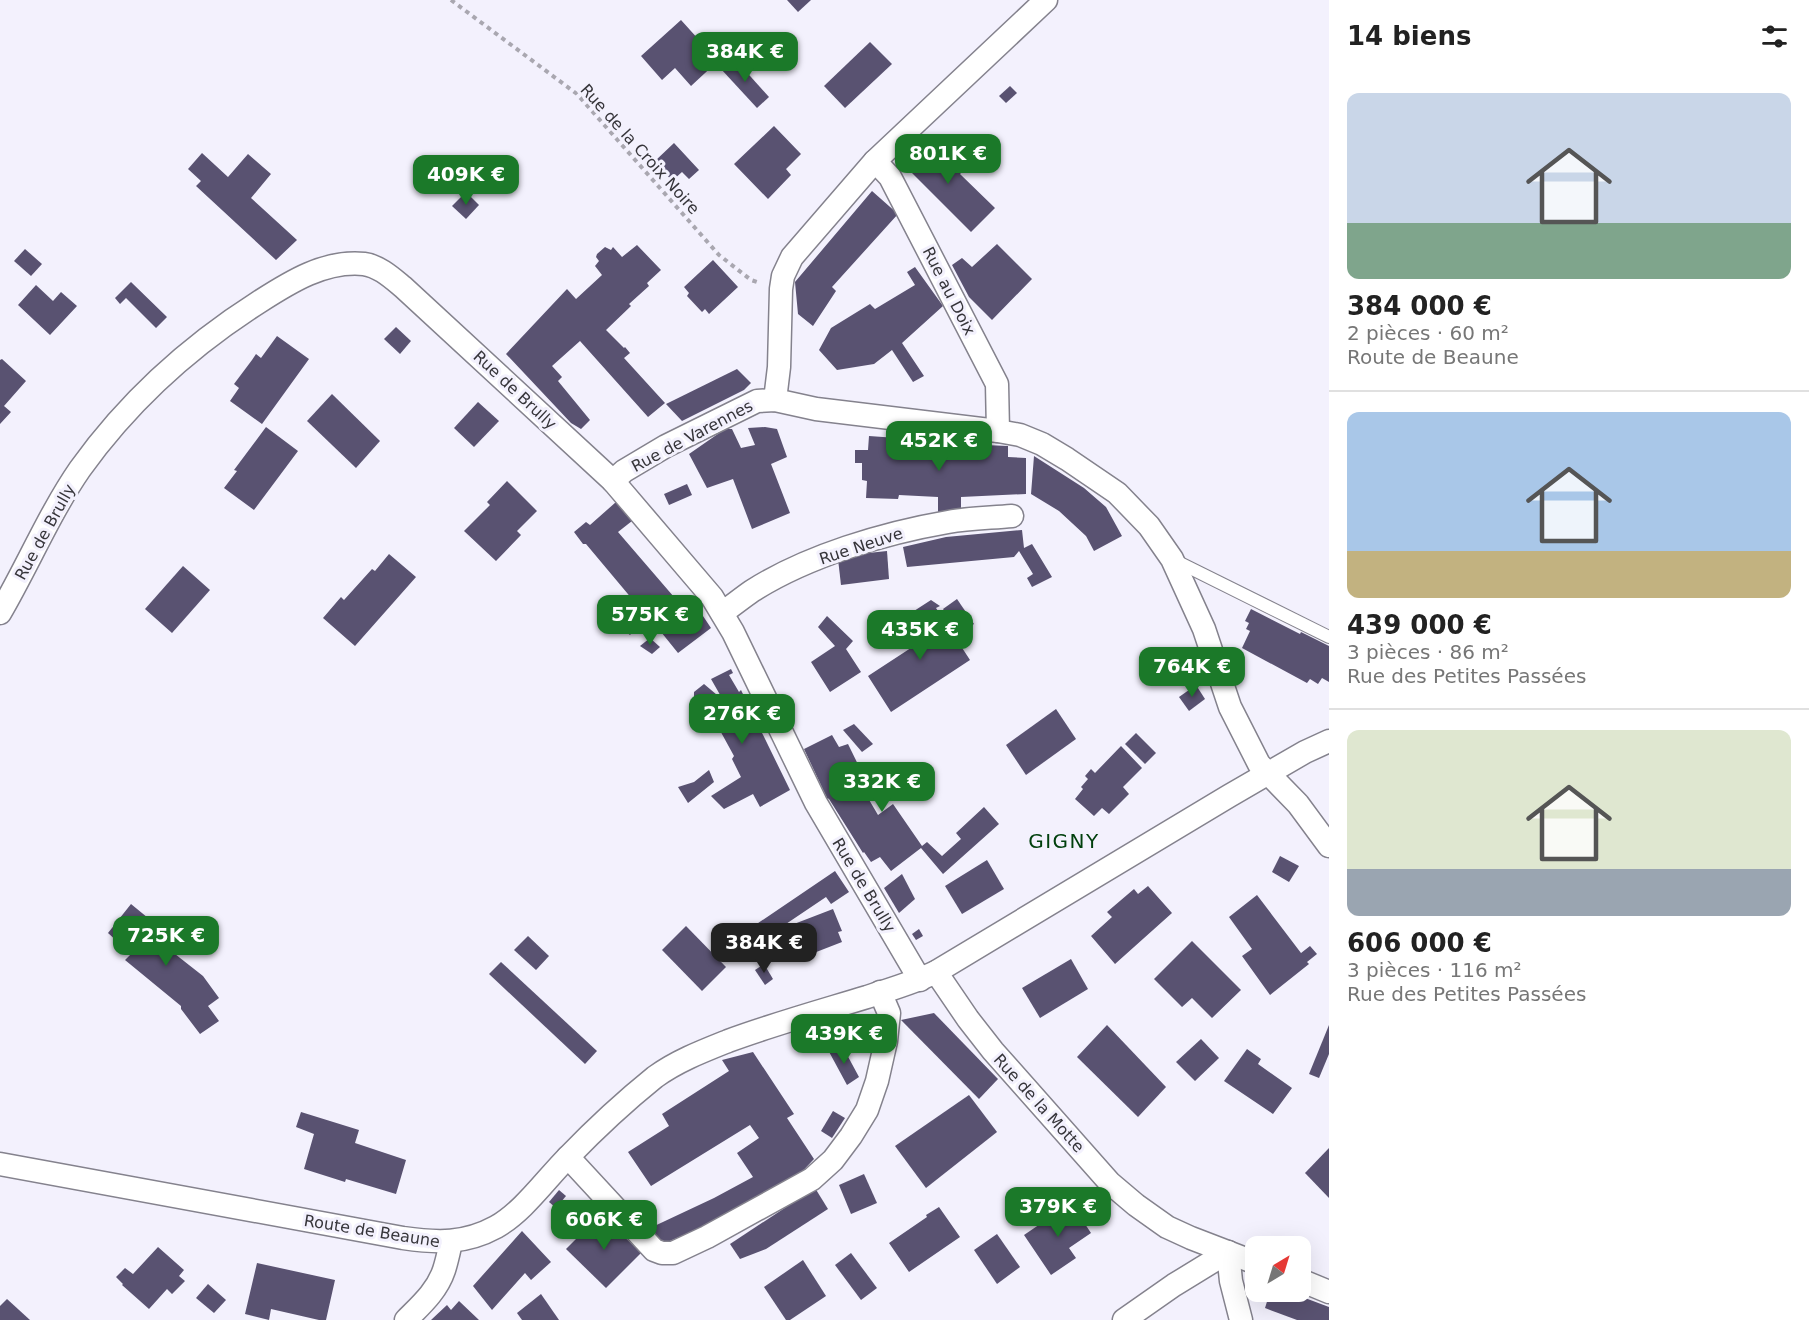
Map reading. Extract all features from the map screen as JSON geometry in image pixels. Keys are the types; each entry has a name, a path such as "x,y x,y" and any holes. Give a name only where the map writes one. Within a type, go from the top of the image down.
{"street":[{"path":"775,400 779,367 781,289 783,276 792,257 874,161 1046,0"},
{"name":"Rue au Doix","path":"874,161 890,177 997,384 998,431"},
{"name":"Rue de Brully","path":"0,613 59,503 80,469 116,423 174,365 224,324 291,282 321,269 347,264 366,265 383,272 403,287 613,481 712,597 816,803 928,976"},
{"name":"Rue de Varennes","path":"613,481 624,471 666,446 757,401 775,400 816,409 998,431 1020,435 1042,444 1117,493 1149,526 1172,559 1204,629 1230,706 1259,764 1298,804 1329,846"},
{"name":"Rue Neuve","path":"722,613 795,568 838,551 894,533 950,522 1012,516"},
{"name":"Route de Beaune","path":"0,1164 430,1242 451,1242 474,1236 496,1227 512,1216 612,1113 657,1076 693,1054 743,1036 898,988 928,976 1268,773 1329,741"},
{"name":"Rue de la Motte","path":"928,976 1110,1183 1167,1227 1245,1259"},
{"path":"568,1157 654,1250 673,1253 707,1237 812,1179 833,1160 851,1136 867,1110 877,1081 886,1041 889,1013 880,992"},
{"path":"406,1320 438,1283 451,1242"},
{"path":"1124,1320 1174,1285 1228,1252 1231,1281 1241,1320"},
{"path":"1311,1285 1329,1292"}],"lane":[{"path":"1172,559 1329,637"}],"path":[{"name":"Rue de la Croix Noire","path":"451,0 577,94 719,255 751,280 781,289"}],"building":[{"path":"787,0 811,0 798,12"},
{"path":"681,20 718,61 691,86 675,68 662,80 641,56"},
{"path":"870,42 892,64 845,108 824,86"},
{"path":"733,57 769,97 757,108 721,69"},
{"path":"1010,86 1017,93 1006,103 999,96"},
{"path":"774,126 801,154 786,169 791,175 768,199 734,164"},
{"path":"924,138 954,167 958,163 964,170 960,174 995,208 971,232 900,161"},
{"path":"674,143 699,170 689,179 682,172 672,181 655,161"},
{"path":"202,153 228,177 248,154 271,174 251,198 297,240 276,260 196,186 201,181 188,169"},
{"path":"872,191 898,214 832,287 836,291 813,326 798,314 795,282"},
{"path":"466,192 479,205 466,219 452,206"},
{"path":"997,244 1032,279 992,320 969,297 952,265 962,258 972,267"},
{"path":"637,245 661,270 647,283 649,286 629,304 631,306 606,330 630,353 624,358 665,403 648,417 580,341 552,366 562,377 558,381 590,420 581,429 571,423 506,354 567,289 576,299 602,275 595,266 599,261 597,254 605,247 611,250 613,247 622,257"},
{"path":"25,249 42,264 31,276 14,261"},
{"path":"713,260 738,287 709,314 705,309 702,312 687,296 689,293 684,287"},
{"path":"915,267 943,306 902,343 924,376 913,382 892,350 874,364 837,370 819,350 831,328 870,304 875,309 915,285 907,272"},
{"path":"131,282 167,317 156,328 126,298 120,304 115,298"},
{"path":"36,285 53,301 61,292 77,306 50,335 18,305"},
{"path":"396,327 411,341 400,354 384,339"},
{"path":"277,336 309,359 262,424 230,401 239,388 234,384 256,354 261,358"},
{"path":"2,359 26,381 4,406 11,412 0,424 0,360"},
{"path":"737,369 751,383 744,390 682,421 666,404"},
{"path":"332,394 380,441 356,468 307,421"},
{"path":"478,402 499,421 474,447 454,428"},
{"path":"266,427 298,451 254,510 224,488 237,471 234,470"},
{"path":"748,428 777,429 787,457 771,464 790,513 752,529 733,479 707,488 689,454 725,429 732,429 741,448 755,445"},
{"path":"869,436 939,441 938,450 955,451 955,442 961,443 961,452 984,454 985,445 1008,446 1008,457 1026,458 1026,494 961,497 961,513 938,513 938,497 899,495 898,499 866,498 867,481 862,480 862,463 855,463 855,450 868,450"},
{"path":"1034,456 1084,488 1106,507 1122,536 1094,551 1086,536 1059,511 1031,494"},
{"path":"507,481 537,511 517,531 521,535 496,561 464,531 490,505 487,502"},
{"path":"687,484 692,495 669,505 664,494"},
{"path":"616,502 632,521 618,532 680,604 687,599 692,606 695,604 711,628 678,653 653,622 642,630 638,626 630,635 625,631 633,622 630,620 643,612 574,532 586,522 590,525"},
{"path":"1022,530 1024,548 1032,544 1052,577 1032,587 1027,578 1033,574 1019,551 1014,557 907,567 903,547 946,537"},
{"path":"887,551 889,579 841,585 838,559"},
{"path":"389,554 416,577 355,646 323,618 341,597 344,600 372,569 375,571"},
{"path":"183,566 210,590 172,633 145,609"},
{"path":"957,599 974,624 958,634 943,609"},
{"path":"931,600 940,606 936,608 970,660 891,712 868,676 920,642 915,634 924,628 914,611"},
{"path":"1251,609 1329,646 1329,682 1322,678 1318,684 1310,679 1307,683 1242,648 1250,631 1246,629 1249,623 1245,621"},
{"path":"827,616 853,641 846,649 861,672 830,692 811,662 835,646 818,627"},
{"path":"650,638 660,647 652,654 640,646"},
{"path":"731,669 733,673 729,675 739,692 741,690 790,790 760,807 753,794 724,809 711,796 741,777 732,759 734,756 711,714 702,711 694,701 694,692 704,684 723,700 711,679"},
{"path":"1196,685 1205,699 1189,711 1179,697"},
{"path":"1056,709 1076,739 1026,775 1006,745"},
{"path":"854,724 873,744 862,752 843,730"},
{"path":"1136,733 1156,753 1145,764 1125,744"},
{"path":"832,735 839,747 848,744 873,795 868,798 878,815 893,804 922,846 927,842 942,856 961,839 956,833 984,807 999,824 943,874 921,848 891,871 880,857 871,862 827,798 804,749"},
{"path":"1121,746 1142,768 1123,787 1129,794 1109,814 1102,808 1094,816 1075,799 1083,789 1081,787 1088,779 1085,776 1091,769 1095,773"},
{"path":"709,770 714,782 688,803 678,787 694,782"},
{"path":"1280,856 1299,866 1289,882 1272,872"},
{"path":"987,860 1004,889 962,914 945,886"},
{"path":"835,871 849,892 831,904 826,897 780,928 786,937 762,952 759,948 750,953 739,936"},
{"path":"902,874 915,899 899,913 884,888"},
{"path":"1148,886 1172,913 1115,964 1091,936 1112,917 1107,912 1134,889 1138,894"},
{"path":"1257,895 1301,953 1310,946 1317,954 1307,962 1309,964 1270,995 1242,956 1252,949 1229,917"},
{"path":"131,904 159,927 156,929 171,940 175,935 185,943 175,954 203,976 219,998 208,1006 219,1021 200,1034 181,1006 125,960 131,954 108,933"},
{"path":"833,909 842,931 838,932 842,942 806,956 794,924"},
{"path":"686,926 726,967 702,991 662,950"},
{"path":"919,929 923,936 916,940 912,934"},
{"path":"528,936 549,956 536,970 514,950"},
{"path":"1192,941 1241,990 1212,1018 1192,998 1182,1007 1154,979"},
{"path":"1071,959 1088,989 1040,1018 1022,988"},
{"path":"501,962 597,1051 585,1064 489,974"},
{"path":"764,964 773,979 765,985 755,970"},
{"path":"934,1013 998,1079 979,1099 901,1020"},
{"path":"1107,1025 1166,1087 1138,1117 1077,1057"},
{"path":"1329,1025 1329,1054 1319,1078 1309,1074"},
{"path":"1201,1039 1219,1058 1195,1081 1176,1062"},
{"path":"835,1044 840,1053 845,1051 859,1077 847,1085 827,1048"},
{"path":"1247,1049 1261,1059 1258,1064 1292,1088 1273,1114 1224,1081"},
{"path":"753,1052 794,1114 787,1118 814,1159 799,1175 714,1222 663,1244 648,1229 753,1177 737,1153 759,1138 750,1125 651,1186 628,1152 669,1126 662,1114 729,1071 722,1060"},
{"path":"969,1095 997,1132 926,1188 895,1146"},
{"path":"833,1111 845,1118 832,1138 821,1131"},
{"path":"301,1112 359,1130 355,1143 406,1160 396,1194 304,1169 314,1134 296,1127"},
{"path":"1329,1148 1329,1198 1305,1173"},
{"path":"864,1174 877,1203 851,1214 839,1185"},
{"path":"815,1188 828,1209 766,1249 740,1259 730,1244"},
{"path":"559,1190 566,1196 556,1208 549,1202"},
{"path":"1071,1203 1091,1233 1069,1248 1076,1258 1051,1275 1024,1235"},
{"path":"939,1207 960,1237 909,1272 889,1243"},
{"path":"601,1214 641,1253 606,1288 566,1249"},
{"path":"522,1231 551,1262 531,1280 525,1273 492,1310 473,1286"},
{"path":"997,1234 1020,1267 997,1284 974,1250"},
{"path":"158,1247 184,1270 179,1276 185,1281 172,1294 167,1289 149,1309 116,1277 125,1268 133,1274"},
{"path":"851,1253 877,1288 861,1300 835,1265"},
{"path":"803,1260 826,1296 790,1320 786,1320 764,1287"},
{"path":"257,1263 335,1280 326,1320 271,1309 269,1320 245,1314"},
{"path":"208,1284 226,1300 214,1313 196,1298"},
{"path":"541,1294 559,1320 522,1320 517,1313"},
{"path":"7,1299 30,1320 0,1320 0,1306"},
{"path":"1311,1300 1329,1307 1329,1320 1297,1320 1265,1308 1267,1302"},
{"path":"459,1301 479,1320 431,1320 447,1305 451,1310"}],"district":[{"name":"GIGNY","path":"1064,841"}]}
